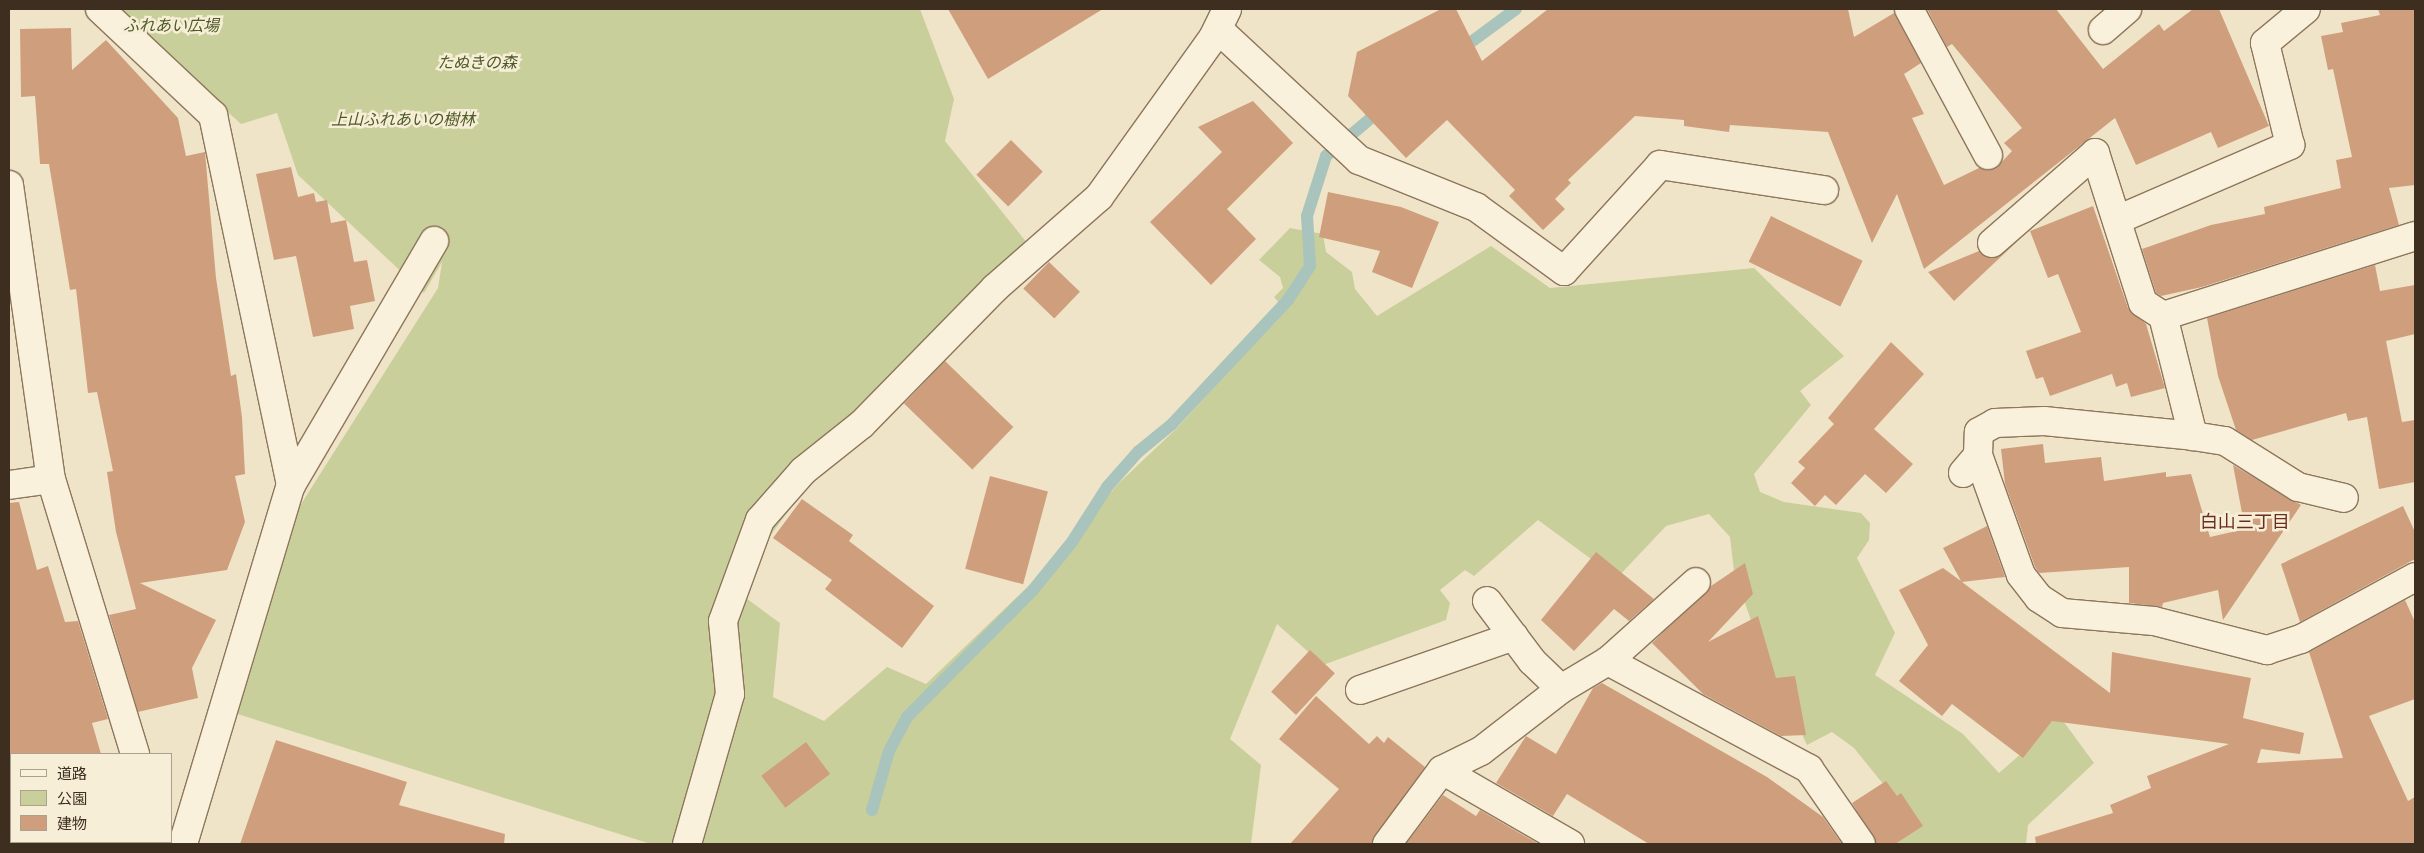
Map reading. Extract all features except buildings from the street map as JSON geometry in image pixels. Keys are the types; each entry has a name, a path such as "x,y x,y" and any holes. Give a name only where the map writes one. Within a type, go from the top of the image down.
{"street":[{"path":"100,9 214,115 291,485"},
{"path":"1908,9 1988,154"},
{"path":"2102,30 2127,9"},
{"path":"2117,220 2290,145 2264,43 2306,9"},
{"path":"687,844 730,694 723,621 760,520 803,471 862,424 995,288 1099,197 1223,19 1359,160 1476,207 1564,271 1660,165 1824,190"},
{"path":"1992,243 2095,153 2143,303 2163,316 2193,436"},
{"path":"9,185 51,479 136,753"},
{"path":"2163,316 2415,236"},
{"path":"183,844 291,485 434,241"},
{"path":"2344,498 2298,487 2225,441 2044,420 1996,423 1979,432 1970,464 2021,575 2039,598 2062,613 2154,621 2267,650 2301,639 2415,577"},
{"path":"9,485 51,479"},
{"path":"1387,844 1442,770 1480,751 1561,689 1608,661 1696,582"},
{"path":"1487,601 1514,636 1561,689"},
{"path":"1360,690 1514,636"},
{"path":"1608,661 1809,770 1861,844"},
{"path":"1442,770 1570,844"}],"green space":[{"path":"115,9 920,9 954,99 945,141 1032,249 822,465 732,588 780,623 773,697 824,721 887,667 926,684 1039,576 1119,483 1177,428 1285,310 1274,297 1283,288 1280,277 1259,260 1290,228 1323,234 1326,252 1352,272 1355,289 1377,316 1491,246 1550,288 1754,268 1844,356 1800,391 1811,405 1754,474 1760,492 1784,502 1861,513 1870,523 1869,540 1857,558 1895,633 1875,675 1963,734 1999,773 2031,745 2047,713 2061,718 2094,763 2028,825 2026,844 1886,844 1904,832 1888,790 1854,748 1832,732 1807,745 1757,638 1734,571 1730,537 1709,514 1666,526 1617,578 1538,520 1474,576 1465,570 1440,590 1450,603 1446,620 1323,665 1277,624 1230,739 1261,765 1251,844 651,844 228,711 291,520 438,288 442,262 424,293 298,175 277,113 241,124"}],"waterway":[{"path":"1459,51 1516,9"},
{"path":"872,810 889,751 907,717 1033,590 1072,542 1107,487 1138,452 1172,424 1288,300 1310,266 1307,216 1326,156 1383,108"}],"district":[{"name":"白山三丁目","path":"2245,522"}],"park label":[{"name":"ふれあい広場","path":"171,26"},
{"name":"たぬきの森","path":"477,63"},
{"name":"上山ふれあいの樹林","path":"403,120"}]}
